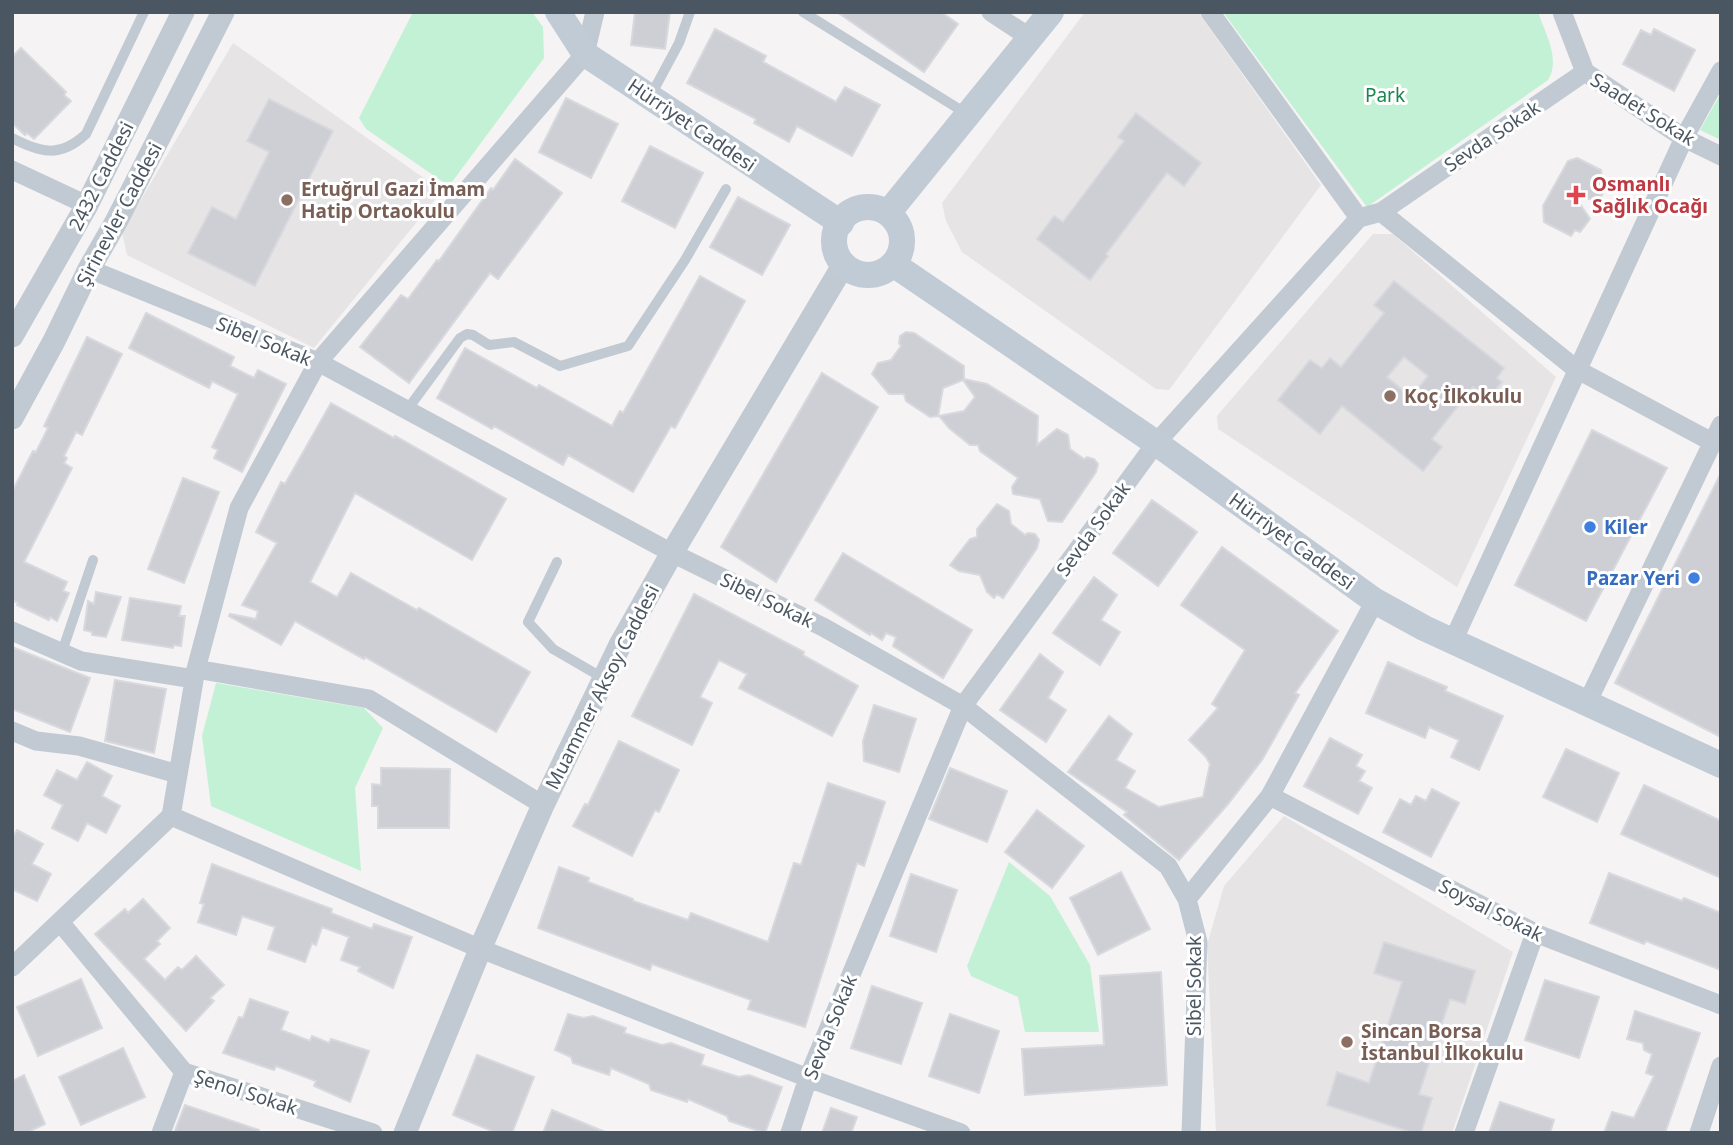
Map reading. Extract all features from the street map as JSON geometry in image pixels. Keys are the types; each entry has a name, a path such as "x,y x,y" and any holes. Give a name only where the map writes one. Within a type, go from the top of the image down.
{"main road":[{"name":"Hürriyet Caddesi","path":"558,12 585,54 841,223"},
{"path":"888,213 1051,12"},
{"path":"859,208 879,208 888,213 901,231 902,243 893,264 874,274 853,271 844,264 835,247 835,237 841,223 850,212 859,208"},
{"name":"Hürriyet Caddesi","path":"893,264 1156,443 1375,601 1453,641 1721,765"}],"street":[{"name":"2432 Caddesi","path":"12,336 87,205 183,12"},
{"name":"Şirinevler Caddesi","path":"13,416 223,12"},
{"path":"12,967 171,816 195,674 239,508 318,362 585,54 595,12"},
{"path":"991,12 1029,37"},
{"path":"1210,12 1359,218"},
{"name":"Saadet Sokak","path":"1562,12 1585,72 1684,138 1721,156"},
{"path":"1453,641 1684,138 1721,71"},
{"name":"Sevda Sokak","path":"790,1133 808,1078 963,706 1156,443 1359,218 1381,212 1585,72"},
{"path":"12,170 87,205"},
{"path":"1381,212 1576,369 1716,434 1587,703"},
{"name":"Muammer Aksoy Caddesi","path":"405,1133 543,805 603,679 672,553 844,264"},
{"name":"Sibel Sokak","path":"89,269 318,362 672,553 823,627 963,706 1168,866 1187,899 1198,942 1191,1133"},
{"path":"1187,899 1269,796 1375,601"},
{"path":"12,631 81,660 369,699 543,805"},
{"path":"12,731 36,741 79,746 178,774"},
{"name":"Soysal Sokak","path":"1269,796 1535,933 1721,1005"},
{"path":"171,816 481,949 808,1078 959,1132"},
{"name":"Şenol Sokak","path":"60,922 184,1072 373,1133"},
{"path":"1464,1133 1535,933"},
{"path":"1699,1133 1721,1066"},
{"path":"161,1133 184,1072"}],"lane":[{"path":"12,138 44,151 65,148 80,140 86,134 144,12"},
{"path":"650,97 670,64 690,12"},
{"path":"803,12 967,114"},
{"path":"407,410 463,335 473,335 489,345 514,342 561,366 628,346 685,260 726,189"},
{"path":"62,652 93,560"},
{"path":"557,562 528,622 553,649 603,679"}],"shaded area":[{"path":"1085,12 1198,12 1321,185 1169,390 1156,389 962,252 946,221 942,203"},
{"path":"233,43 442,191 314,348 127,255 122,232"},
{"name":"Koç İlkokulu","path":"1373,234 1393,234 1556,377 1457,587 1218,429 1217,416"},
{"name":"Sincan Borsa İstanbul İlkokulu","path":"1284,816 1513,952 1452,1133 1216,1133 1207,945 1224,886"}],"green space":[{"path":"413,12 532,12 543,27 544,58 449,186 366,129 359,118"},
{"name":"Park","path":"1223,12 1538,12 1550,46 1552,72 1548,80 1367,207"},
{"path":"1721,93 1721,140 1700,130"},
{"path":"216,683 364,708 383,728 355,788 361,871 211,806 202,736"},
{"path":"1009,862 1050,896 1090,965 1099,1032 1025,1032 1018,997 971,976 967,966"}],"building":[{"path":"635,12 670,12 665,49 631,45"},
{"path":"837,12 941,12 958,24 924,72"},
{"path":"715,29 766,56 763,62 836,102 845,87 880,105 852,156 797,126 789,142 754,123 756,119 687,83"},
{"path":"1654,29 1695,50 1674,91 1623,64 1641,30 1651,35"},
{"path":"21,48 66,92 64,95 71,101 34,139 12,123 12,57"},
{"path":"566,98 618,124 591,178 539,152"},
{"path":"269,99 333,131 255,286 188,253 212,207 236,219 269,152 247,141"},
{"path":"1136,113 1201,163 1184,186 1167,173 1106,254 1108,256 1090,280 1037,239 1054,216 1063,222 1124,141 1118,137"},
{"path":"650,146 703,173 675,228 622,201"},
{"name":"Osmanlı Sağlık Ocağı","path":"1577,158 1601,170 1604,190 1600,200 1576,198 1590,219 1580,232 1575,230 1571,236 1544,222 1543,206 1568,161"},
{"path":"515,159 562,193 498,279 490,273 409,383 360,347 401,295 408,299"},
{"path":"738,197 790,225 762,275 710,247"},
{"path":"700,276 745,301 675,428 671,426 633,492 568,455 563,465 437,398 465,348 612,426 620,411 623,413"},
{"path":"1394,281 1504,368 1497,378 1502,382 1488,399 1473,387 1432,439 1442,447 1423,471 1342,406 1320,434 1278,400 1310,360 1322,368 1330,358 1341,367 1384,313 1374,305","holes":["1404,357 1428,376 1411,397 1387,377"]},
{"path":"146,313 234,357 230,366 254,378 258,370 286,384 242,472 214,458 218,450 212,447 238,394 212,381 209,388 129,348"},
{"path":"906,332 914,333 964,366 964,379 987,384 1038,416 1037,445 1057,429 1068,435 1070,449 1084,459 1094,459 1098,464 1096,472 1062,522 1048,521 1040,499 1013,494 1012,487 1018,478 980,451 978,445 970,445 939,416 964,411 975,397 963,380 943,388 938,416 930,417 906,401 904,394 889,394 872,374 878,363 891,360 901,346 900,336"},
{"path":"87,337 122,354 82,435 76,432 64,456 67,458 64,463 72,468 24,562 67,582 63,591 69,593 57,621 50,617 49,620 12,600 12,492 48,428 44,426"},
{"path":"822,373 878,407 776,582 721,547"},
{"path":"331,403 506,499 472,560 355,493 310,582 337,597 351,573 417,610 419,608 530,672 496,732 365,657 364,659 295,621 281,645 229,616 256,619 258,611 242,605 277,543 256,532 281,482 285,484"},
{"name":"Kiler","path":"1592,430 1667,468 1586,621 1515,585"},
{"name":"Pazar Yeri","path":"1721,473 1721,737 1615,683"},
{"path":"183,478 219,492 184,583 148,569"},
{"path":"1152,500 1197,532 1158,586 1113,553"},
{"path":"997,504 1009,511 1011,524 1025,535 1035,534 1039,540 1037,548 1003,598 997,594 994,598 987,592 980,575 959,571 950,565 970,539 977,537 977,529"},
{"path":"1222,547 1338,631 1295,693 1299,695 1262,760 1179,860 1124,815 1127,812 1068,772 1109,716 1132,734 1116,760 1135,771 1125,788 1159,807 1203,797 1210,764 1189,740 1218,708 1212,704 1245,650 1181,605"},
{"path":"843,553 972,630 943,678 893,646 896,637 886,633 882,640 871,633 870,635 815,600"},
{"path":"1094,577 1117,595 1101,620 1120,632 1100,665 1053,633"},
{"path":"96,592 121,597 106,637 92,635 92,632 84,630 88,601 94,604"},
{"path":"694,594 804,652 803,655 858,686 832,736 739,688 747,674 719,660 700,697 712,703 692,745 632,716"},
{"path":"130,598 181,606 179,616 185,616 181,646 174,645 173,648 122,640"},
{"path":"12,647 90,678 70,732 12,709"},
{"path":"1040,654 1063,672 1048,698 1066,710 1046,742 1000,710"},
{"path":"1388,662 1447,687 1445,691 1503,716 1479,770 1451,757 1459,740 1429,727 1425,738 1366,713"},
{"path":"115,680 166,689 154,753 105,741"},
{"path":"874,705 916,719 899,772 864,761 863,741"},
{"path":"1330,738 1362,755 1356,766 1365,771 1359,781 1372,788 1358,814 1304,786"},
{"path":"619,741 679,770 659,812 655,810 632,856 573,826 585,804 588,805"},
{"path":"1566,749 1619,773 1597,822 1543,797"},
{"path":"87,762 112,776 102,796 120,806 106,833 87,823 78,841 52,828 63,805 44,795 57,770 77,780"},
{"path":"381,768 450,769 449,828 378,828 378,806 372,806 372,784 381,785"},
{"path":"950,768 1007,791 987,842 929,819"},
{"path":"828,783 885,802 864,866 857,863 805,1027 748,1009 751,1000 652,964 650,970 538,928 559,867 589,878 588,882 633,901 688,920 691,913 768,942 794,863 801,865"},
{"path":"1644,785 1721,821 1721,878 1621,834"},
{"path":"1432,789 1459,803 1431,857 1383,832 1400,799 1411,805 1416,796 1426,801"},
{"path":"1037,810 1084,846 1052,888 1005,852"},
{"path":"17,830 43,844 32,864 51,874 37,901 12,889 12,839"},
{"path":"212,864 332,909 331,913 372,929 374,924 412,937 393,988 358,971 360,967 341,960 349,937 322,927 316,945 312,943 305,962 268,949 275,927 242,916 236,935 198,922 204,904 200,903"},
{"path":"1121,872 1150,929 1098,955 1070,898"},
{"path":"1609,873 1721,913 1721,970 1590,923"},
{"path":"911,874 957,890 936,952 890,936"},
{"path":"143,899 170,928 157,941 160,944 144,959 165,980 178,967 182,970 196,956 224,985 210,998 214,1001 186,1031 95,934 125,909 128,913"},
{"path":"1384,942 1475,971 1465,1004 1450,999 1419,1094 1432,1098 1421,1133 1413,1133 1327,1105 1337,1072 1369,1083 1402,982 1374,973"},
{"path":"1161,972 1167,1085 1025,1095 1022,1049 1104,1045 1100,976"},
{"path":"81,979 102,1028 38,1056 17,1007"},
{"path":"1545,980 1599,997 1579,1058 1525,1040"},
{"path":"872,986 922,1003 901,1064 851,1048"},
{"path":"250,999 288,1012 281,1030 310,1041 312,1036 329,1043 331,1039 369,1051 350,1102 314,1086 316,1081 276,1066 274,1070 223,1053 239,1017 243,1018"},
{"path":"1635,1011 1700,1033 1665,1133 1604,1133 1612,1112 1634,1118 1654,1076 1646,1073 1652,1054 1644,1050 1643,1043 1627,1039"},
{"path":"568,1014 583,1018 593,1016 626,1028 624,1033 662,1045 671,1043 704,1055 701,1065 739,1077 749,1075 782,1087 765,1133 729,1121 727,1116 688,1099 687,1102 651,1090 649,1084 611,1068 609,1075 573,1063 571,1057 555,1050"},
{"path":"950,1014 999,1031 979,1093 929,1076"},
{"path":"123,1048 145,1097 81,1125 59,1077"},
{"path":"477,1055 534,1077 512,1133 497,1133 453,1115"},
{"path":"24,1075 45,1124 26,1133 12,1133 12,1081"},
{"path":"1500,1102 1554,1120 1550,1133 1489,1133"},
{"path":"185,1105 259,1130 258,1133 174,1133"},
{"path":"831,1108 857,1117 851,1133 822,1133"},
{"path":"552,1110 605,1132 605,1133 543,1133"}],"place":[{"name":"Osmanlı Sağlık Ocağı","path":"1576,195"},
{"name":"Ertuğrul Gazi İmam Hatip Ortaokulu","path":"287,200"},
{"name":"Koç İlkokulu","path":"1390,396"},
{"name":"Kiler","path":"1590,527"},
{"name":"Pazar Yeri","path":"1694,578"},
{"name":"Sincan Borsa İstanbul İlkokulu","path":"1347,1042"}]}
